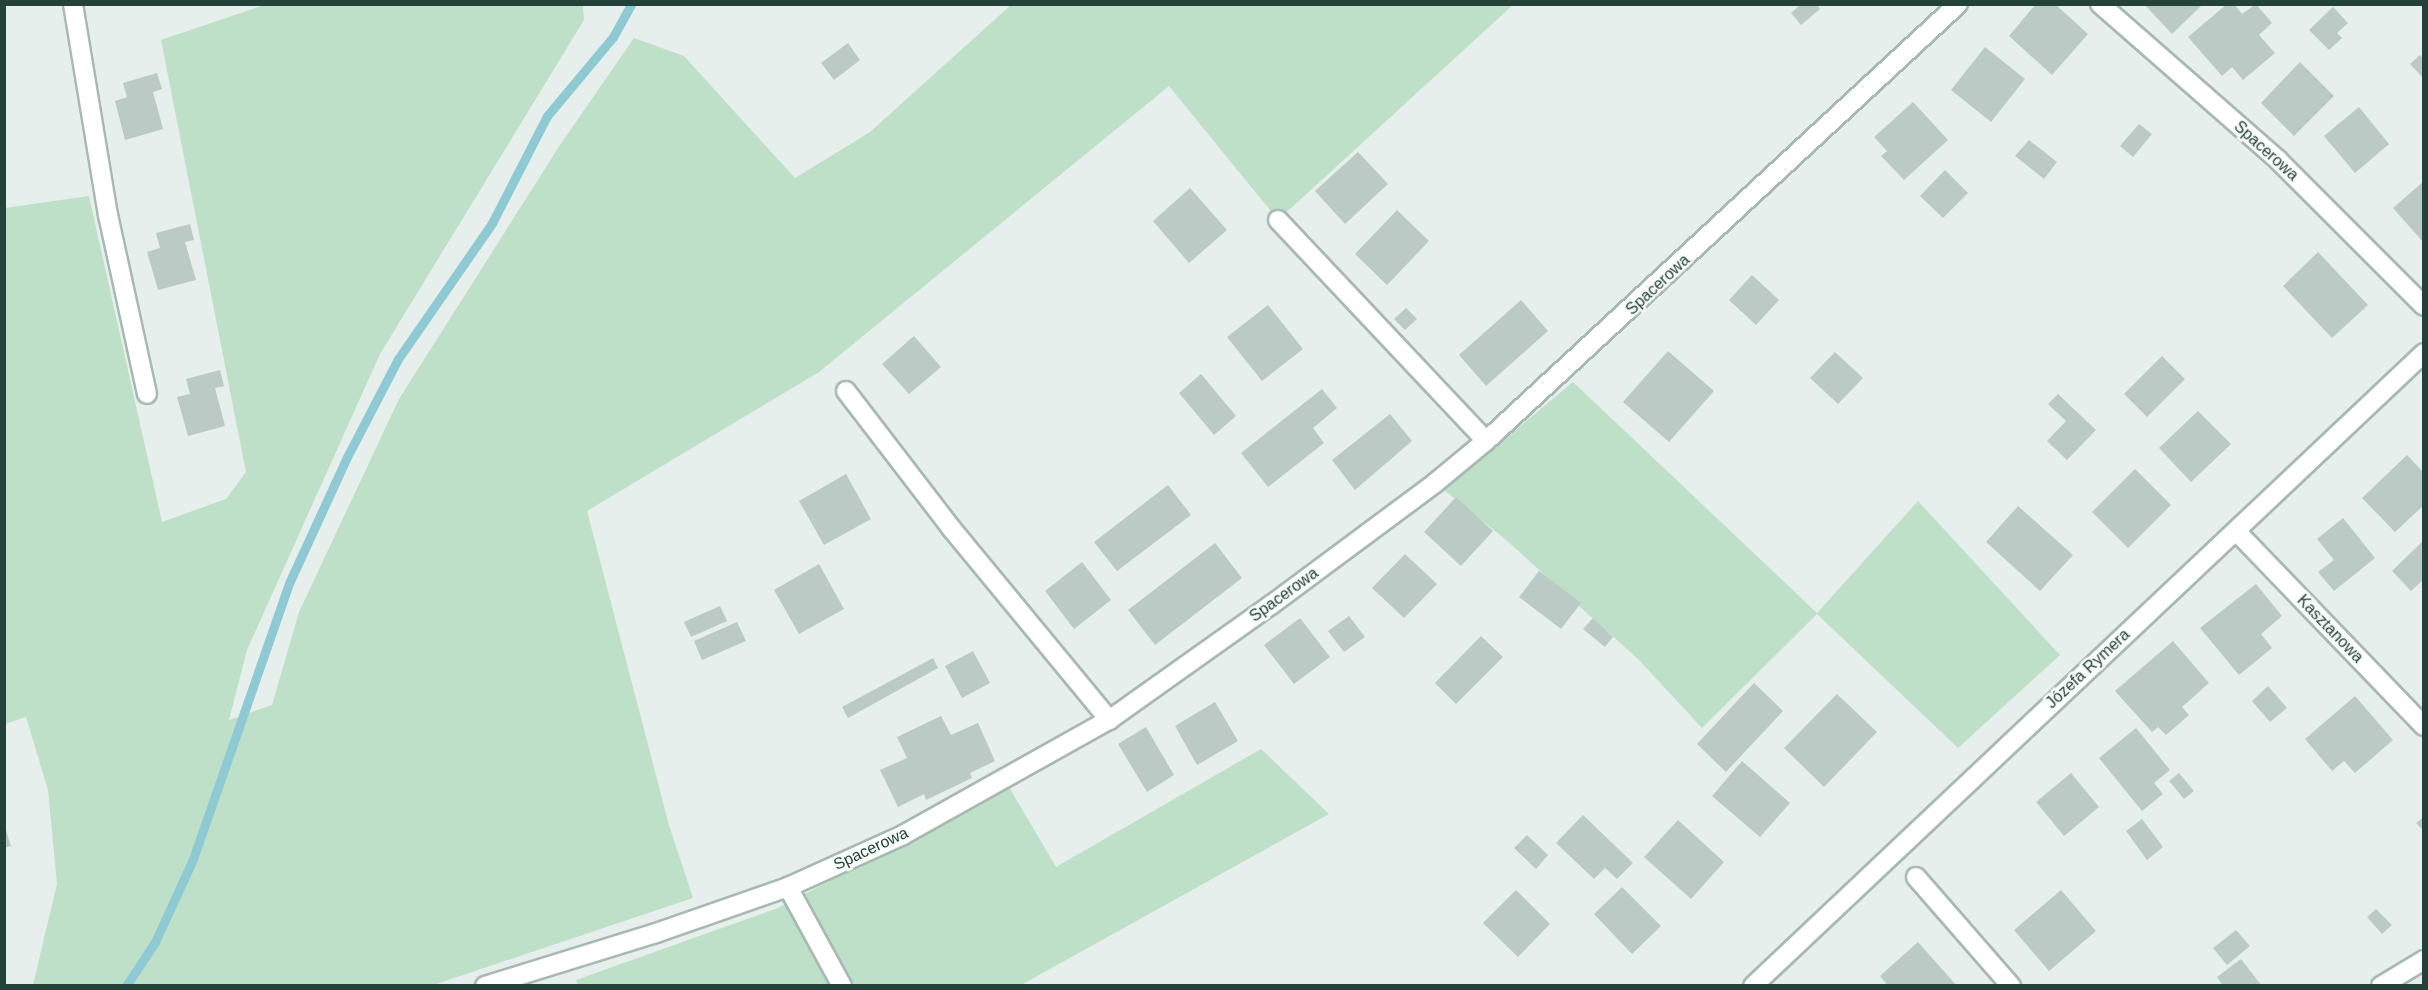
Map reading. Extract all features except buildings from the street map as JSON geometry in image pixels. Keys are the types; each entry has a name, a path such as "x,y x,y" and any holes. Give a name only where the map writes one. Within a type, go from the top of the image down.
{"street":[{"path":"73,4 108,215 147,394"},
{"name":"Spacerowa","path":"484,986 656,933 788,887 903,835 1109,720 1298,585 1486,441 1958,4"},
{"name":"Spacerowa","path":"2100,4 2278,160 2424,306"},
{"path":"1278,220 1486,441"},
{"name":"Józefa Rymera","path":"1753,986 2424,353"},
{"path":"846,391 951,528 1109,720"},
{"name":"Kasztanowa","path":"2236,532 2424,726"},
{"path":"1916,877 2011,986"},
{"path":"788,887 842,986"},
{"path":"2381,986 2424,960"}],"green space":[{"path":"264,5 583,5 584,20 380,354 247,650 229,720 272,705 299,612 399,399 560,145 634,38 684,56 795,178 870,132 1011,5 1513,5 1278,220 1169,86 819,372 587,511 669,825 693,898 433,985 33,985 57,884 48,790 26,717 5,724 5,208 89,196 162,522 226,499 246,472 161,40"},
{"path":"1573,382 1817,613 1918,501 2060,655 1958,748 1817,614 1702,728 1639,660 1505,539 1444,490"},
{"path":"1261,749 1329,814 1021,985 578,986 576,980 778,908 1009,787 1056,867"}],"waterway":[{"path":"126,986 155,942 193,859 290,581 347,457 398,359 492,223 547,116 613,37 631,4"}]}
